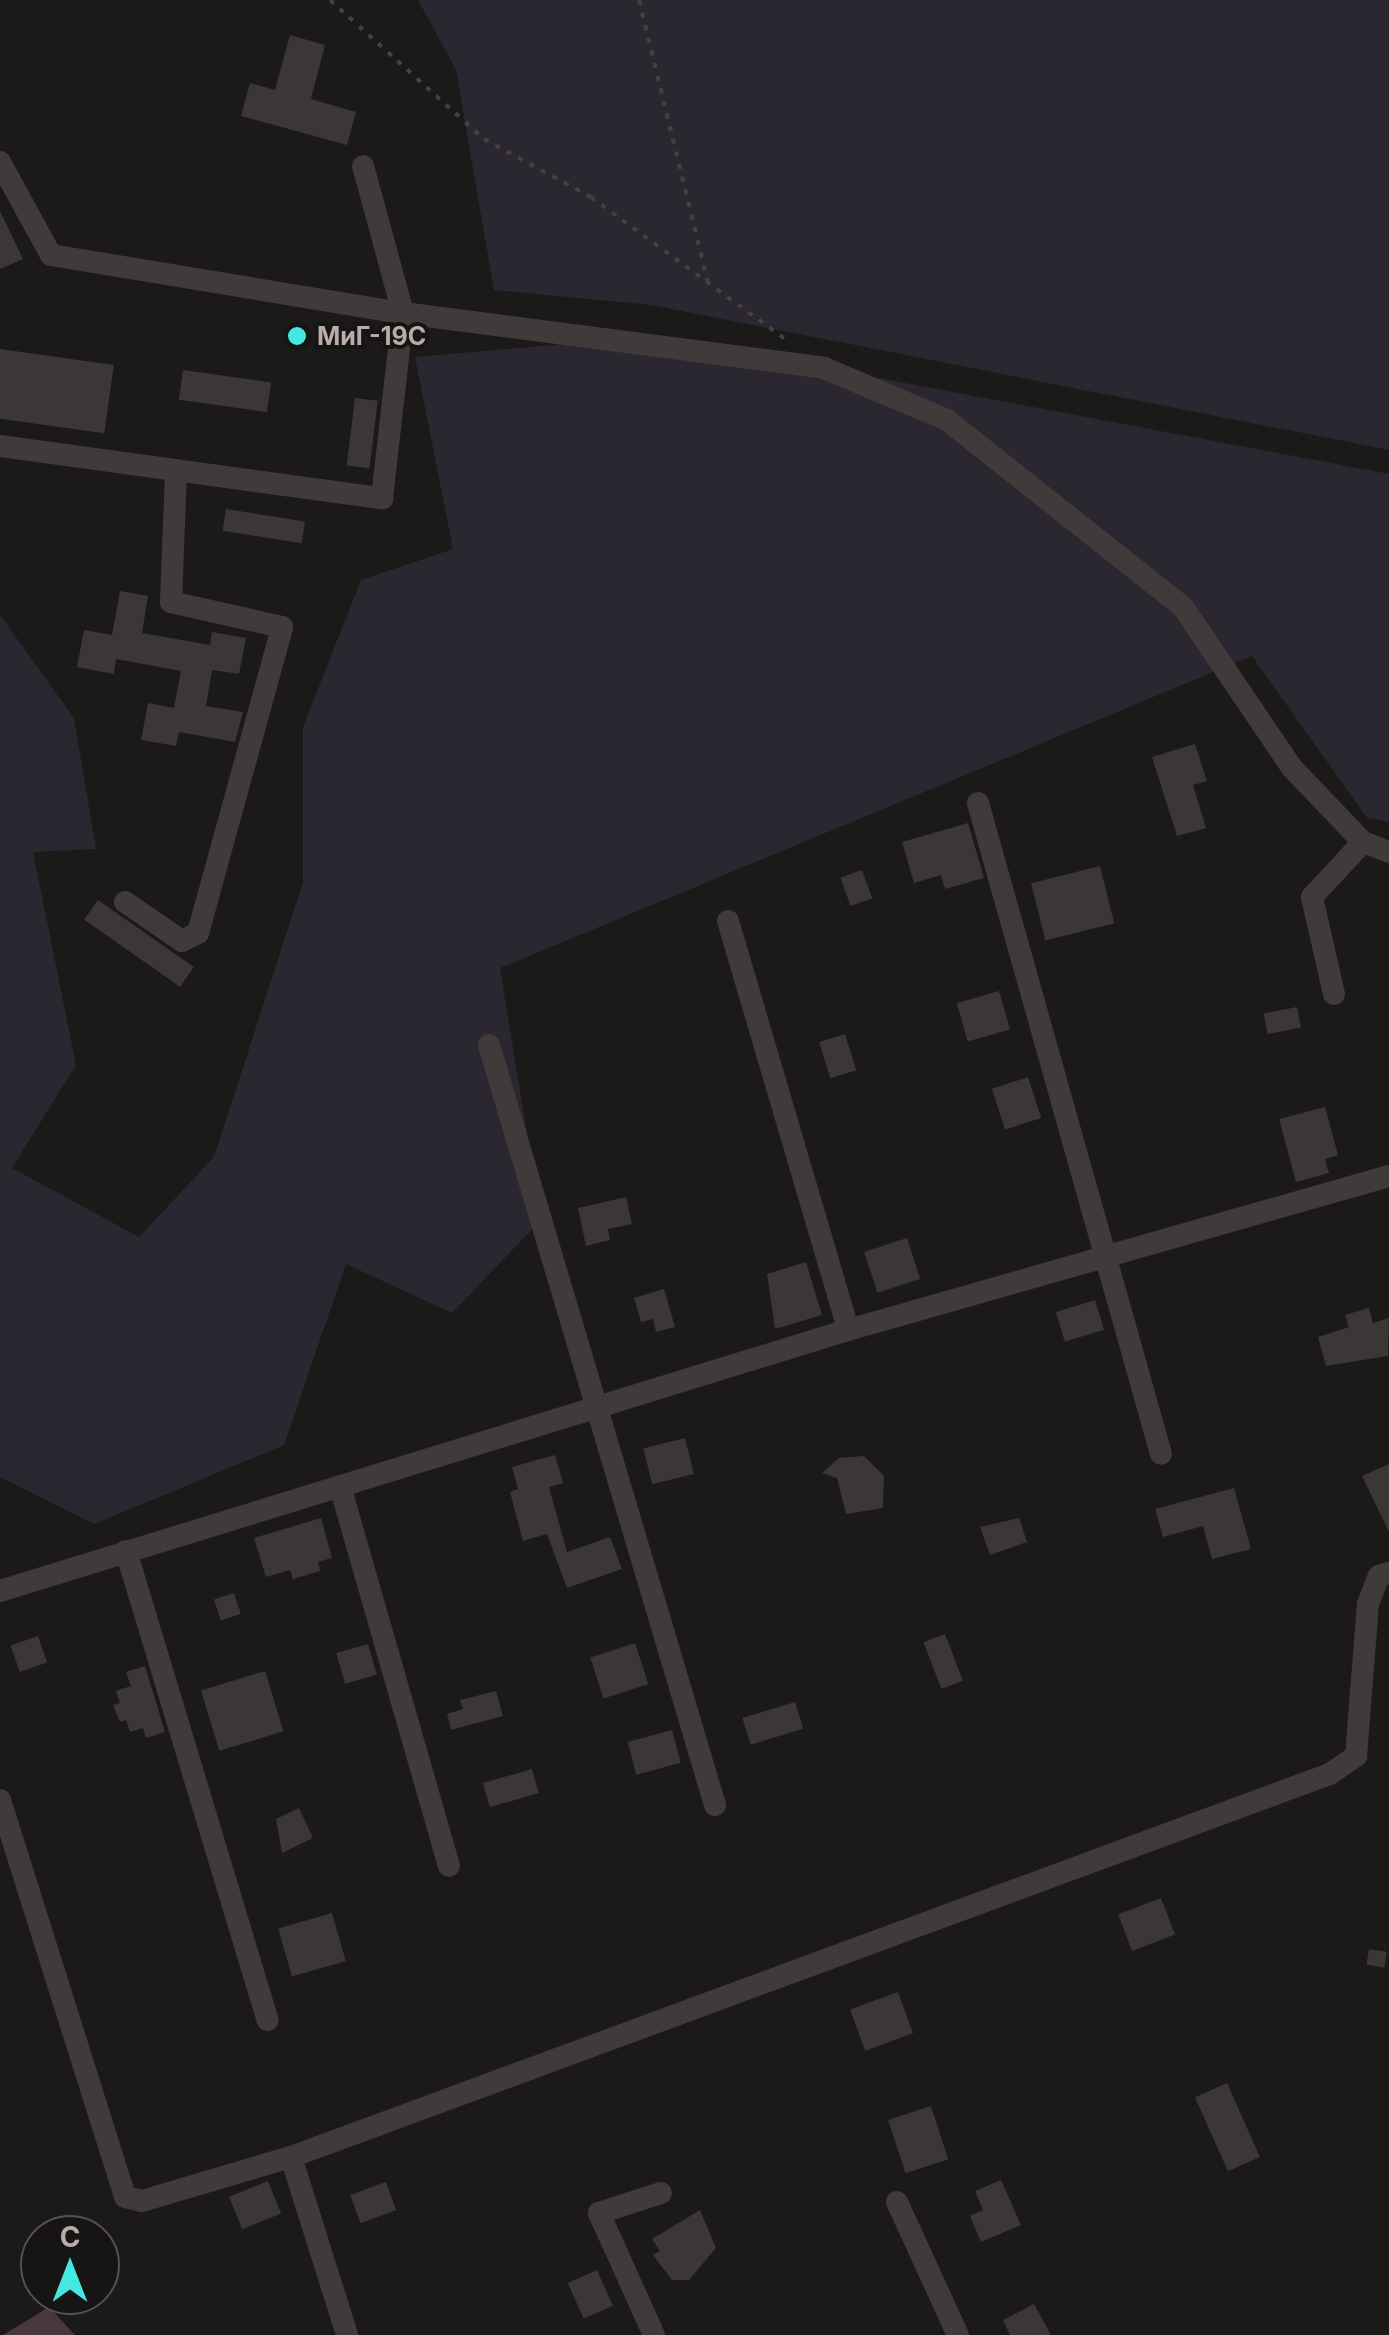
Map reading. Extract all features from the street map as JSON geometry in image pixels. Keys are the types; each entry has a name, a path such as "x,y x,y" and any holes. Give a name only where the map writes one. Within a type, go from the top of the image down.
{"street":[{"path":"0,162 52,254 404,313 467,317 824,368 947,420 1183,606 1292,768 1363,842 1389,852"},
{"path":"0,446 382,498 404,313 363,166"},
{"path":"126,902 182,942 198,933 282,627 171,602 176,470"},
{"path":"978,804 1161,1454"},
{"path":"1334,994 1312,897 1363,842"},
{"path":"728,921 848,1330"},
{"path":"489,1045 716,1805"},
{"path":"0,1592 848,1330 1387,1184"},
{"path":"340,1486 449,1866"},
{"path":"126,1551 268,2020"},
{"path":"0,1800 126,2196 142,2200 291,2157 1330,1774 1356,1756 1368,1604 1379,1576 1389,1573"},
{"path":"291,2157 346,2335"},
{"path":"654,2335 598,2213 661,2194"},
{"path":"897,2202 958,2335"}],"path":[{"path":"330,0 484,139 590,197 795,346"},
{"path":"639,0 649,64 708,283"}],"shaded area":[{"path":"418,0 1389,0 1389,450 651,305 494,290 456,70"},
{"path":"656,336 1389,474 1389,822 1367,818 1252,656 500,968 541,1220 452,1313 346,1264 284,1445 94,1524 0,1477 0,615 74,718 96,849 33,852 76,1065 12,1168 139,1237 214,1157 303,882 303,727 361,580 453,549 415,357"},
{"path":"36,2315 56,2315 75,2335 3,2335"}],"building":[{"path":"290,35 325,45 311,99 356,112 347,145 241,116 250,83 275,90"},
{"path":"0,211 23,259 0,269"},
{"path":"0,349 114,365 104,433 0,419"},
{"path":"183,370 271,382 267,412 179,400"},
{"path":"355,398 378,401 370,468 347,465"},
{"path":"226,509 305,522 302,543 223,531"},
{"path":"120,591 148,596 142,633 210,645 212,632 246,638 239,674 212,670 206,706 243,712 235,742 179,732 176,746 141,740 148,703 174,708 181,671 116,659 114,674 77,667 84,630 112,635"},
{"path":"1195,744 1207,781 1193,785 1206,828 1177,836 1152,757"},
{"path":"968,823 984,878 945,889 941,875 914,883 902,842"},
{"path":"1100,866 1114,923 1045,940 1031,883"},
{"path":"862,870 872,898 851,906 840,878"},
{"path":"98,900 194,967 180,987 84,920"},
{"path":"999,991 1010,1029 968,1042 957,1003"},
{"path":"1297,1007 1301,1028 1268,1034 1264,1013"},
{"path":"845,1034 856,1070 830,1078 819,1042"},
{"path":"1028,1077 1041,1118 1005,1130 992,1089"},
{"path":"1325,1107 1338,1155 1325,1159 1329,1173 1296,1182 1279,1119"},
{"path":"626,1197 632,1224 608,1229 610,1240 586,1246 578,1208"},
{"path":"907,1238 920,1279 877,1293 864,1252"},
{"path":"806,1262 822,1315 775,1329 767,1274"},
{"path":"664,1289 675,1327 656,1332 653,1319 641,1322 634,1298"},
{"path":"1095,1300 1104,1330 1065,1342 1056,1312"},
{"path":"1369,1308 1373,1323 1389,1318 1388,1356 1326,1366 1318,1337 1349,1327 1345,1315"},
{"path":"685,1438 694,1474 652,1484 643,1448"},
{"path":"555,1455 563,1483 549,1487 567,1552 610,1537 622,1569 567,1588 547,1534 523,1541 510,1492 518,1489 512,1467"},
{"path":"864,1456 884,1476 883,1508 846,1514 837,1478 822,1473 839,1458"},
{"path":"1389,1464 1389,1532 1362,1476"},
{"path":"1234,1488 1251,1549 1212,1559 1203,1526 1163,1537 1155,1509"},
{"path":"321,1518 332,1558 318,1562 320,1571 293,1579 290,1570 266,1577 254,1538"},
{"path":"1019,1518 1027,1542 990,1555 980,1527"},
{"path":"234,1593 241,1614 221,1620 214,1599"},
{"path":"945,1634 963,1681 941,1689 924,1642"},
{"path":"38,1636 47,1662 20,1672 11,1645"},
{"path":"635,1643 648,1684 604,1698 590,1658"},
{"path":"368,1644 377,1675 345,1684 336,1653"},
{"path":"145,1666 165,1732 146,1738 143,1728 130,1732 126,1720 120,1722 113,1705 120,1703 116,1691 131,1686 126,1672"},
{"path":"265,1671 283,1731 219,1751 201,1691"},
{"path":"496,1691 503,1716 451,1730 447,1714 463,1709 460,1700"},
{"path":"795,1702 803,1729 751,1745 742,1718"},
{"path":"672,1730 681,1763 636,1775 628,1742"},
{"path":"532,1769 539,1793 490,1807 483,1783"},
{"path":"299,1808 313,1838 282,1853 276,1819"},
{"path":"1161,1898 1175,1934 1132,1951 1118,1914"},
{"path":"332,1913 346,1961 292,1976 278,1928"},
{"path":"1369,1949 1387,1952 1384,1968 1366,1965"},
{"path":"898,1992 913,2033 865,2051 850,2009"},
{"path":"1227,2083 1260,2157 1228,2171 1195,2097"},
{"path":"931,2106 948,2159 906,2173 888,2120"},
{"path":"1001,2180 1021,2225 981,2242 970,2216 983,2210 975,2191"},
{"path":"268,2181 281,2213 242,2229 229,2197"},
{"path":"386,2182 396,2210 361,2223 350,2195"},
{"path":"700,2210 716,2248 689,2280 672,2280 653,2255 660,2251 652,2239"},
{"path":"597,2270 613,2306 584,2319 568,2283"},
{"path":"1034,2304 1051,2335 1010,2335 1003,2320"}],"place":[{"name":"МиГ-19С","path":"297,336"}]}
